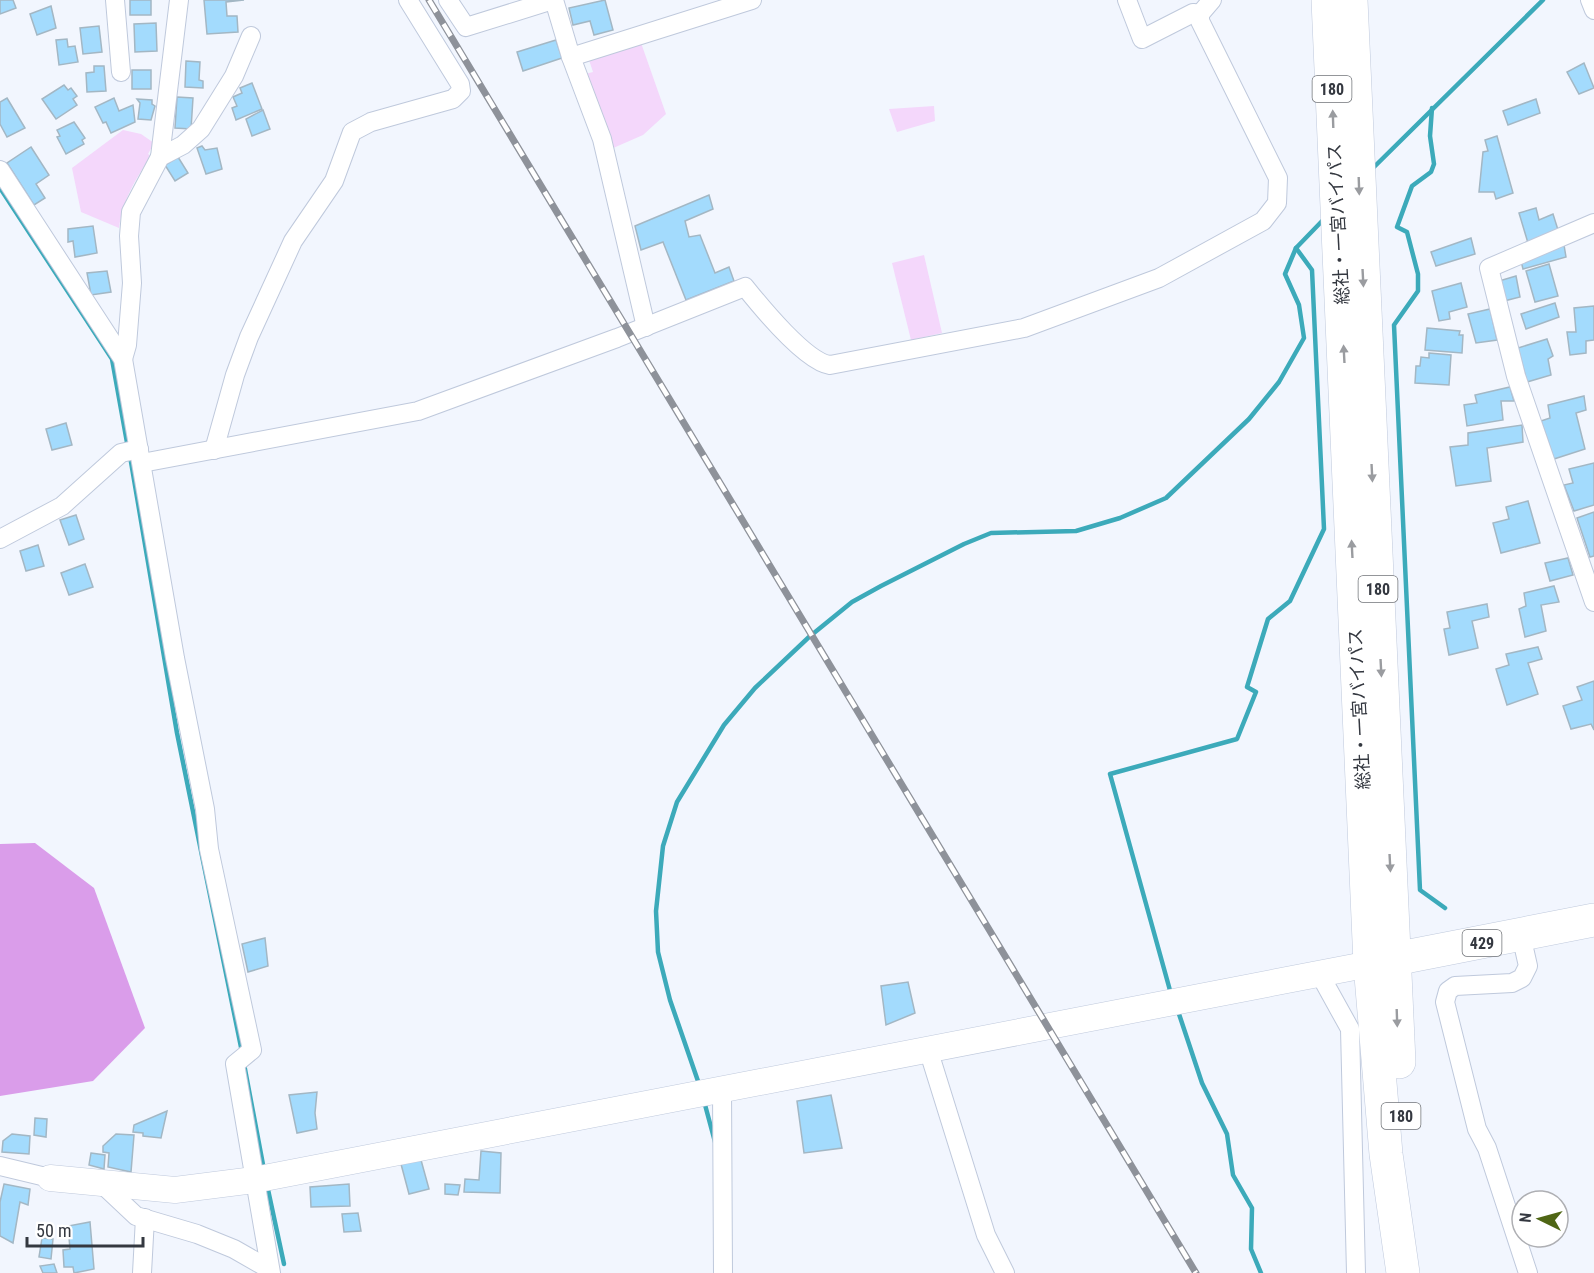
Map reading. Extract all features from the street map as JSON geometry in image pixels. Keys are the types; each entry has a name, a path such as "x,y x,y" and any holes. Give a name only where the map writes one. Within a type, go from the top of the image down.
{"highway":[{"name":"総社・一宮バイパス","path":"1328,0 1338,243 1383,962"},
{"name":"総社・一宮バイパス","path":"1351,0 1358,153 1383,962 1386,1154 1405,1273"},
{"name":"429","path":"1383,962 1594,920"}],"street":[{"path":"115,0 121,72"},
{"path":"179,0 160,157 129,220 132,283 127,345 123,359 134,454 205,809 210,849 252,1050 235,1064 261,1178 270,1271"},
{"path":"214,450 235,375 249,337 293,241 334,181 352,132 371,122 453,99 461,91 460,84 408,0"},
{"path":"448,0 466,27 553,0 571,57 602,139 646,327"},
{"path":"571,57 752,0"},
{"path":"1127,0 1142,39 1193,13 1200,14"},
{"path":"0,539 62,506 134,454 214,450 418,411 745,288 771,319 815,359 831,365 1024,328 1159,278 1228,242 1270,215 1277,203 1278,178 1200,21 1200,14 1212,0"},
{"path":"1590,0 1594,10"},
{"path":"160,157 183,145 201,129 234,76 251,36"},
{"path":"0,170 123,359"},
{"path":"1592,590 1516,376 1490,268 1594,223"},
{"path":"1521,935 1528,966 1522,978 1512,983 1455,986 1448,991 1445,1002 1477,1129 1486,1148 1528,1273"},
{"path":"0,1166 51,1178 175,1191 261,1178 1383,962"},
{"path":"1319,973 1350,1029 1356,1273"},
{"path":"928,1049 986,1235 1005,1273"},
{"path":"718,1089 723,1273"},
{"path":"102,1184 136,1216 197,1234 234,1249 270,1271"},
{"path":"142,1273 145,1218"}],"shaded area":[{"path":"640,40 666,114 643,135 611,149 585,74 593,72 588,57"},
{"path":"934,106 935,121 897,132 889,109"},
{"path":"123,130 141,134 154,143 148,154 151,156 127,199 119,228 81,212 72,168"},
{"path":"924,255 942,333 911,340 892,263"},
{"path":"35,843 94,888 145,1028 93,1081 0,1096 0,844"}],"building":[{"path":"0,0 13,0 16,8 0,14"},
{"path":"130,0 151,0 151,15 130,15"},
{"path":"204,0 244,0 226,2 227,16 237,16 238,32 207,34"},
{"path":"605,0 613,30 594,35 590,21 573,25 569,8"},
{"path":"51,6 56,28 37,35 30,14"},
{"path":"156,23 157,51 135,52 134,24"},
{"path":"99,26 102,52 83,54 80,28"},
{"path":"67,39 68,47 75,46 78,62 59,65 56,40"},
{"path":"556,40 562,58 523,71 517,52"},
{"path":"186,61 200,62 199,80 203,81 203,88 185,87"},
{"path":"1584,63 1594,88 1579,94 1567,72"},
{"path":"94,66 104,66 106,91 87,92 86,73 94,72"},
{"path":"132,70 151,70 151,89 132,89"},
{"path":"252,83 262,109 236,120 232,108 237,106 233,97 242,93 240,88"},
{"path":"64,85 68,90 71,88 77,96 73,99 77,105 56,119 42,99"},
{"path":"177,97 193,98 191,129 175,128"},
{"path":"7,98 25,128 7,137 0,124 0,102"},
{"path":"114,98 119,111 133,105 135,122 111,133 95,107"},
{"path":"137,99 152,100 155,106 151,120 138,119 140,103"},
{"path":"1536,99 1540,113 1508,125 1503,111"},
{"path":"263,110 270,129 252,136 246,119"},
{"path":"74,122 85,138 82,140 84,144 66,154 57,137 60,136 57,130"},
{"path":"1497,136 1513,193 1496,199 1494,192 1479,192 1483,152 1488,151 1485,140"},
{"path":"202,146 205,150 217,148 222,169 206,174 197,148"},
{"path":"31,147 49,175 36,184 45,198 34,205 7,163"},
{"path":"178,157 188,173 175,181 165,165"},
{"path":"709,195 713,209 685,221 689,237 700,235 715,273 729,267 734,281 686,300 663,242 641,250 635,226"},
{"path":"1536,208 1539,220 1553,214 1559,233 1528,243 1519,213"},
{"path":"93,226 97,253 75,257 73,241 68,242 68,229"},
{"path":"1471,238 1475,254 1436,266 1431,252"},
{"path":"1564,245 1566,257 1523,269 1520,257"},
{"path":"1549,264 1558,296 1535,302 1526,271"},
{"path":"107,271 111,292 91,295 87,273"},
{"path":"1516,276 1520,297 1504,301 1499,281"},
{"path":"1461,283 1467,307 1449,312 1450,319 1439,321 1432,291"},
{"path":"1555,303 1559,317 1526,329 1521,314"},
{"path":"1594,306 1594,340 1586,341 1586,353 1570,355 1567,332 1576,332 1574,308"},
{"path":"1490,309 1497,340 1476,343 1468,314"},
{"path":"1427,328 1460,331 1459,335 1463,335 1462,353 1425,350"},
{"path":"1547,339 1553,356 1548,359 1551,375 1527,382 1518,348"},
{"path":"1429,353 1451,355 1449,385 1415,383 1416,366 1420,366 1421,357 1429,358"},
{"path":"1510,387 1514,401 1501,401 1503,420 1467,426 1464,405 1477,403 1475,395"},
{"path":"1584,396 1586,410 1576,413 1585,449 1554,459 1541,421 1550,418 1548,405"},
{"path":"66,423 72,445 52,450 46,429"},
{"path":"1522,425 1523,442 1487,448 1491,481 1456,486 1450,447 1468,445 1468,433"},
{"path":"1594,463 1594,505 1574,511 1564,485 1573,483 1569,469"},
{"path":"1528,501 1540,543 1501,553 1493,523 1509,519 1506,507"},
{"path":"1594,512 1594,556 1590,557 1577,518"},
{"path":"76,515 84,539 69,545 60,520"},
{"path":"38,545 44,566 26,571 20,551"},
{"path":"1568,558 1573,575 1550,581 1545,563"},
{"path":"85,564 93,587 69,595 61,573"},
{"path":"1554,586 1559,602 1541,605 1546,631 1525,637 1519,609 1526,606 1524,593"},
{"path":"1487,604 1489,617 1472,621 1478,648 1449,655 1444,629 1450,628 1447,612"},
{"path":"1538,647 1542,659 1528,663 1538,694 1507,705 1496,669 1509,665 1506,654"},
{"path":"1594,681 1594,730 1591,724 1571,729 1563,706 1582,700 1577,687"},
{"path":"265,938 268,966 248,972 242,944"},
{"path":"908,982 915,1013 886,1025 881,986"},
{"path":"317,1092 315,1113 317,1129 297,1133 289,1095"},
{"path":"831,1095 842,1148 804,1153 797,1101"},
{"path":"167,1111 161,1138 143,1136 143,1133 133,1132 134,1125"},
{"path":"35,1118 47,1119 46,1137 34,1135"},
{"path":"12,1134 30,1136 29,1154 2,1152 3,1141"},
{"path":"116,1134 134,1135 131,1172 108,1167 109,1153 103,1152 103,1146"},
{"path":"481,1151 501,1153 500,1193 464,1192 465,1179 479,1180"},
{"path":"91,1153 105,1155 104,1169 89,1165"},
{"path":"421,1160 429,1189 409,1194 401,1164"},
{"path":"4,1184 30,1189 28,1205 20,1202 13,1243 0,1236 0,1202"},
{"path":"349,1184 350,1206 311,1207 310,1187"},
{"path":"445,1184 460,1185 458,1195 445,1194"},
{"path":"358,1213 361,1231 344,1232 342,1214"},
{"path":"90,1222 94,1269 74,1273 73,1267 64,1267 63,1250 70,1249 68,1226"},
{"path":"42,1238 53,1239 51,1259 39,1257"},
{"path":"54,1264 57,1273 43,1273 40,1266"}],"waterway":[{"path":"1372,169 1543,0"},
{"path":"1432,108 1430,136 1434,164 1431,172 1412,186 1397,227 1407,232 1418,274 1418,291 1394,325 1420,890 1445,908"},
{"path":"0,188 112,359 128,448"},
{"path":"699,1084 670,1000 658,952 656,911 663,846 677,802 724,725 755,688 809,637 852,602 881,586 964,544 991,533 1076,531 1120,518 1166,498 1249,419 1279,382 1304,338 1299,305 1285,274 1296,248 1325,218"},
{"path":"1171,994 1110,774 1237,739 1256,692 1247,687 1268,619 1290,601 1324,529 1312,270 1296,248"},
{"path":"130,456 177,733 242,1052"},
{"path":"1178,1011 1202,1083 1227,1134 1233,1175 1252,1208 1251,1249 1261,1273"},
{"path":"244,1064 264,1170"},
{"path":"704,1101 715,1142"},
{"path":"267,1185 284,1264"}],"railway":[{"path":"429,0 1196,1273"}]}
